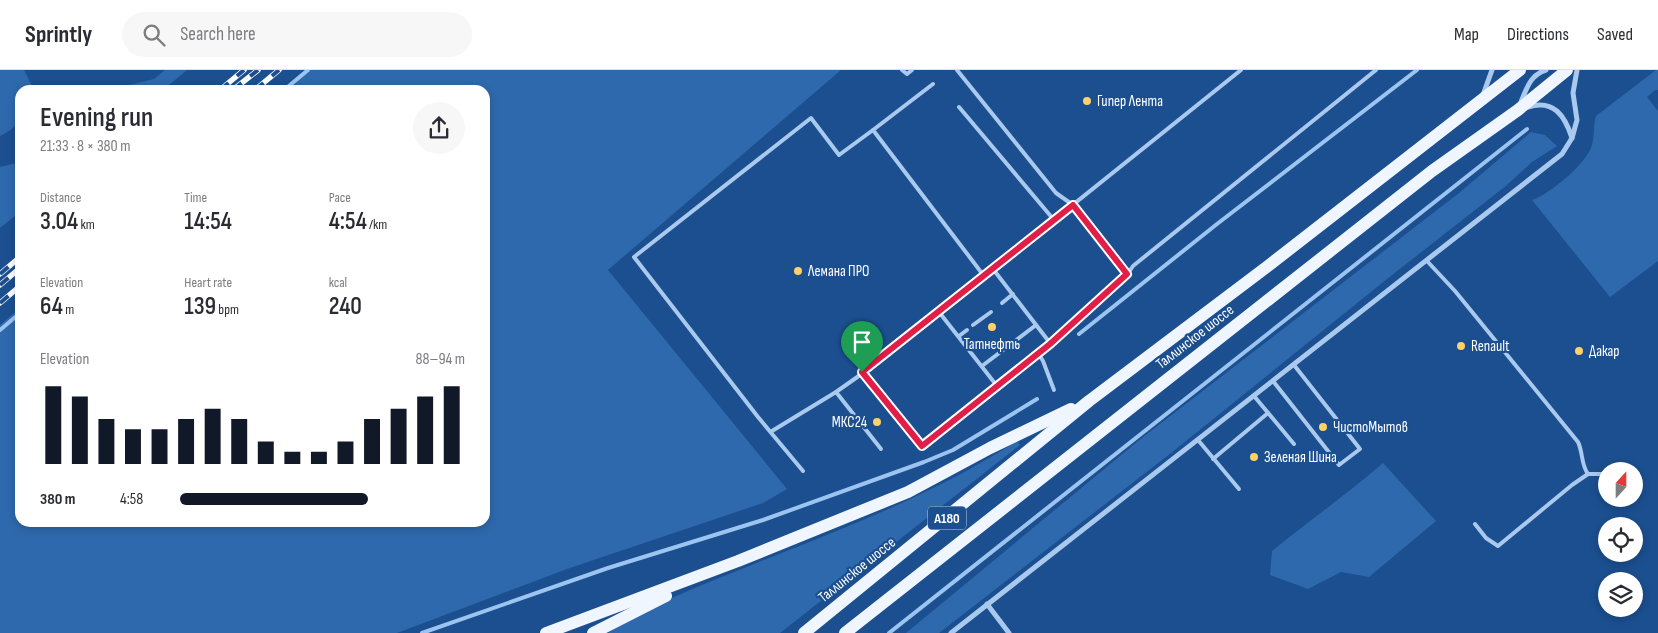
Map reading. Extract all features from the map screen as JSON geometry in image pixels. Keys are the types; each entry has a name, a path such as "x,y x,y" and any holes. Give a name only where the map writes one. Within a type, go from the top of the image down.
{"main road":[{"name":"Таллинское шоссе","path":"845,633 1417,183 1518,110 1567,70"},
{"name":"Таллинское шоссе","path":"804,633 1089,401 1480,102 1530,72"},
{"path":"546,633 738,561 908,492 990,448 1089,401"},
{"path":"594,633 626,615 738,561"}],"street":[{"path":"1480,102 1492,70"},
{"path":"1518,110 1531,79 1530,72 1546,70"},
{"path":"951,633 1562,154 1572,138 1578,120 1573,93 1577,70"},
{"path":"1518,110 1539,104 1557,111 1566,120 1572,138"},
{"path":"987,604 1009,633"}],"lane":[{"path":"902,70 907,74 912,70"},
{"path":"957,70 1056,193 1073,205 1127,274"},
{"path":"772,431 836,392 862,372 1241,70"},
{"path":"862,372 922,446 1050,344 1127,274 1133,266 1376,70"},
{"path":"803,471 772,431 758,417 634,257 811,118 839,155 933,84"},
{"path":"958,107 1054,220"},
{"path":"873,130 984,276"},
{"path":"1427,261 1455,291 1578,442 1582,450 1584,469 1588,474"},
{"path":"993,269 1050,344"},
{"path":"1002,303 1013,294"},
{"path":"939,312 997,386"},
{"path":"973,325 991,312"},
{"path":"982,366 1036,324"},
{"path":"959,336 967,330"},
{"path":"1038,353 1043,360 1054,390"},
{"path":"1273,381 1339,465 1360,449 1294,365"},
{"path":"836,392 881,449"},
{"path":"1254,396 1294,444"},
{"path":"1213,459 1268,413"},
{"path":"1198,440 1239,489"},
{"path":"1475,524 1486,538 1498,546 1588,474 1598,474"}],"shaded area":[{"path":"0,70 24,70 32,85 15,85 15,126 0,136"},
{"path":"165,70 187,70 169,85 129,85 154,79"},
{"path":"305,70 841,70 608,270 787,489 763,503 567,569 397,633 0,633 0,325 15,312 15,527 490,527 490,85 288,85"},
{"path":"1658,70 1658,90 1655,90 1647,97 1658,111 1658,261 1610,297 1532,200 1557,186 1582,162 1591,148 1596,116"},
{"path":"1531,132 1545,135 1557,146 1532,162 1507,185 1171,453 939,633 906,633 1143,437 1459,193"},
{"path":"15,163 15,216 0,228 0,167"},
{"path":"1017,441 1020,445 780,633 608,633 644,612 682,594 858,522 923,493 986,460"},
{"path":"1383,463 1436,521 1369,577 1341,572 1308,589 1270,575 1272,551"}],"waterway":[{"path":"290,85 308,70"},
{"path":"1079,334 1217,224 1417,70"},
{"path":"889,633 1527,129"},
{"path":"0,330 15,317"},
{"path":"422,633 608,568 763,520 924,462 953,450 1037,399"}],"railway":[{"path":"226,85 244,70"},
{"path":"239,85 258,70"},
{"path":"261,85 279,70"},
{"path":"0,274 15,261"},
{"path":"0,285 15,272"},
{"path":"0,303 15,290"}],"place":[{"name":"Гипер Лента","path":"1087,101"},
{"name":"Лемана ПРО","path":"798,271"},
{"name":"Татнефть","path":"992,327"},
{"name":"Renault","path":"1461,346"},
{"name":"Дакар","path":"1579,351"},
{"name":"МКС24","path":"877,422"},
{"name":"ЧистоМытов","path":"1323,427"},
{"name":"Зеленая Шина","path":"1254,457"}],"route":[{"path":"1073,205 1127,274 1050,344 922,446 862,372 1073,205"}]}
